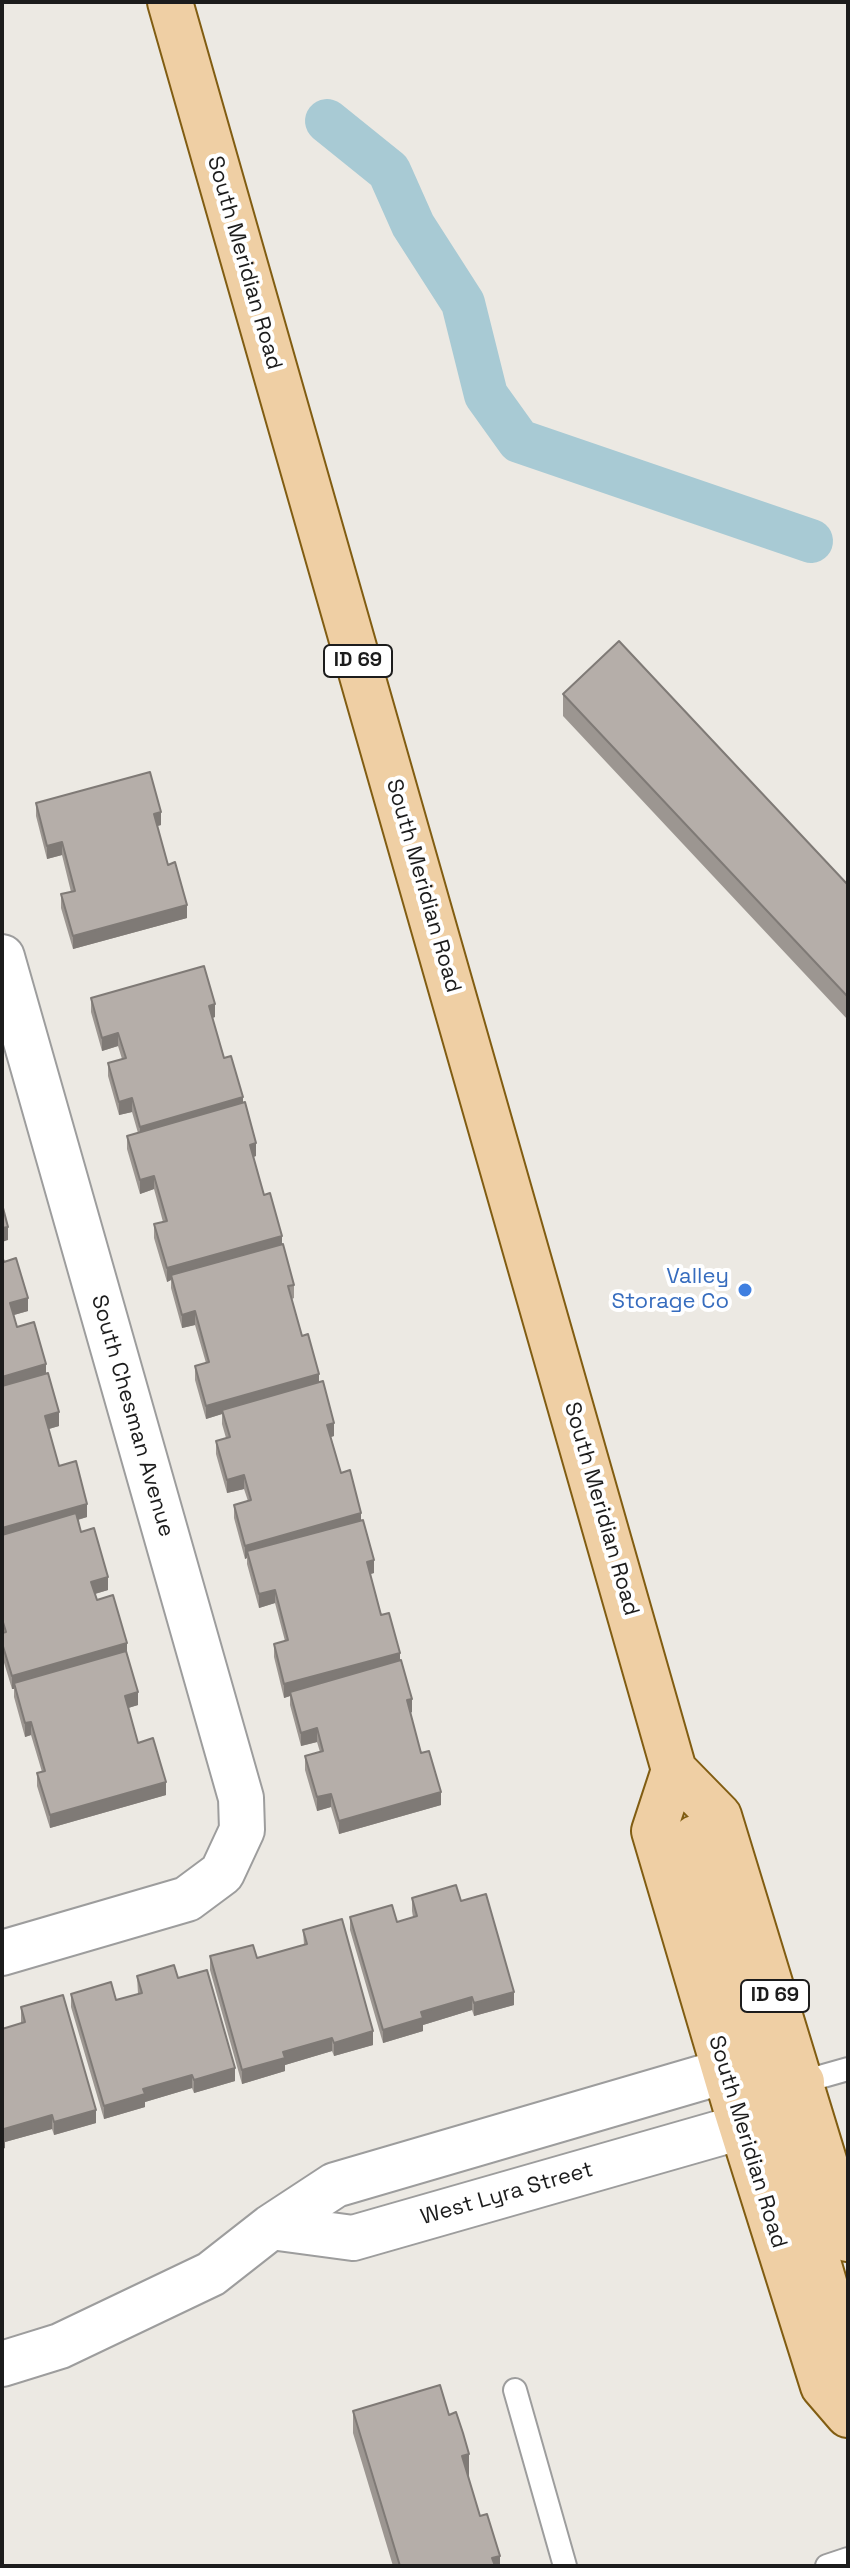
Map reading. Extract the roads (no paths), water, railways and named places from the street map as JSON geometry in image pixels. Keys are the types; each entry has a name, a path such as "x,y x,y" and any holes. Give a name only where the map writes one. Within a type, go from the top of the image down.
{"main road":[{"name":"South Meridian Road","path":"170,2 670,1779 654,1831 741,2127 823,2386 848,2415"},
{"name":"South Meridian Road","path":"670,1779 719,1816 848,2239"},
{"path":"725,2071 757,2097 773,2116 848,2365"}],"street":[{"name":"South Chesman Avenue","path":"2,1953 187,1899 222,1873 242,1830 241,1798 4,972"},
{"path":"2,2364 60,2346 211,2274 271,2227 335,2185 725,2071"},
{"name":"West Lyra Street","path":"271,2227 353,2238 741,2127"}],"lane":[{"path":"802,2082 848,2069"},
{"path":"515,2390 565,2566"},
{"path":"827,2566 848,2559"}],"waterway":[{"path":"327,121 389,171 413,225 463,303 486,395 519,441 811,541"}],"place":[{"name":"Valley Storage Co","path":"745,1290"}]}
